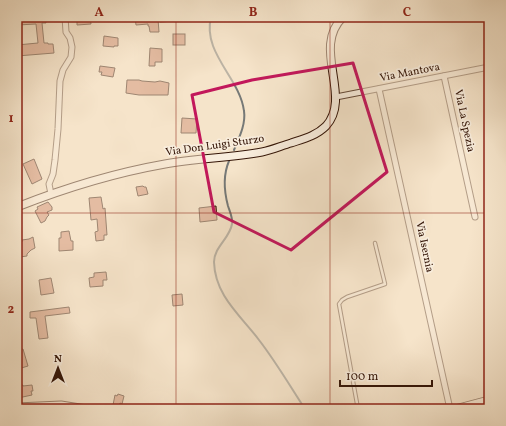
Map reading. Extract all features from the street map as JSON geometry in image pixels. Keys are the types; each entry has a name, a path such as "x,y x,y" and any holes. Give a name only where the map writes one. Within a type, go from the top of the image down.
{"street":[{"path":"51,194 49,184 53,174 55,160 60,80 63,70 71,57 72,47 70,38 66,32 65,17"},
{"name":"Via Don Luigi Sturzo","path":"17,207 51,194 108,176 166,164 263,152 309,138 324,127 331,119 336,97 330,66 331,38 336,25 343,17"},
{"name":"Via Mantova","path":"336,97 489,67"},
{"name":"Via La Spezia","path":"444,76 475,217"},
{"name":"Via Isernia","path":"379,89 450,409"},
{"path":"455,409 489,400"},
{"path":"17,407 61,405 86,409"}],"lane":[{"path":"358,409 339,304 347,297 385,284 375,243"}],"highlighted area":[{"path":"353,63 387,172 291,250 214,212 192,95 252,80"}],"building":[{"path":"17,17 45,17 46,23 42,23 44,43 53,44 54,53 17,56 17,45 38,43 36,24 17,25"},
{"path":"77,17 90,17 91,24 77,25"},
{"path":"135,17 147,17 147,20 158,19 159,32 150,32 148,24 136,25"},
{"path":"160,17 175,17 175,21 160,22"},
{"path":"173,34 185,34 185,45 173,45"},
{"path":"104,36 118,38 118,46 103,46"},
{"path":"150,48 162,49 162,62 155,62 155,66 149,66"},
{"path":"100,66 115,68 113,77 101,75 102,72 99,72"},
{"path":"127,80 160,81 169,83 168,95 139,95 126,93"},
{"path":"182,118 197,119 196,133 181,133"},
{"path":"34,159 42,179 32,184 23,164"},
{"path":"136,187 146,187 148,194 138,196"},
{"path":"101,197 103,209 105,208 107,235 104,235 104,240 96,241 95,232 98,231 97,219 91,220 89,198"},
{"path":"48,202 52,207 52,210 47,212 49,215 45,221 41,223 35,211 38,209 37,207"},
{"path":"216,206 217,220 200,222 199,208"},
{"path":"69,231 71,241 73,241 73,250 59,251 59,238 61,238 61,232"},
{"path":"33,237 35,248 27,254 27,256 20,257 18,243 22,242 22,240"},
{"path":"106,272 107,280 103,280 103,286 90,287 89,278 94,277 94,273"},
{"path":"51,278 54,293 41,295 39,280"},
{"path":"182,294 183,305 173,306 172,295"},
{"path":"69,307 70,313 45,316 48,338 39,339 36,318 30,318 30,312"},
{"path":"23,349 28,366 18,369 17,350"},
{"path":"32,385 32,395 18,398 17,386"},
{"path":"118,394 124,396 122,404 120,403 118,407 113,405 115,395 117,396"}],"waterway":[{"path":"211,17 210,30 216,54 236,87 244,111 243,126 234,150"},
{"path":"229,161 225,177 225,189 228,206 232,217 232,224 231,229 219,247 215,257 215,274 230,305 265,348 305,409"}]}
